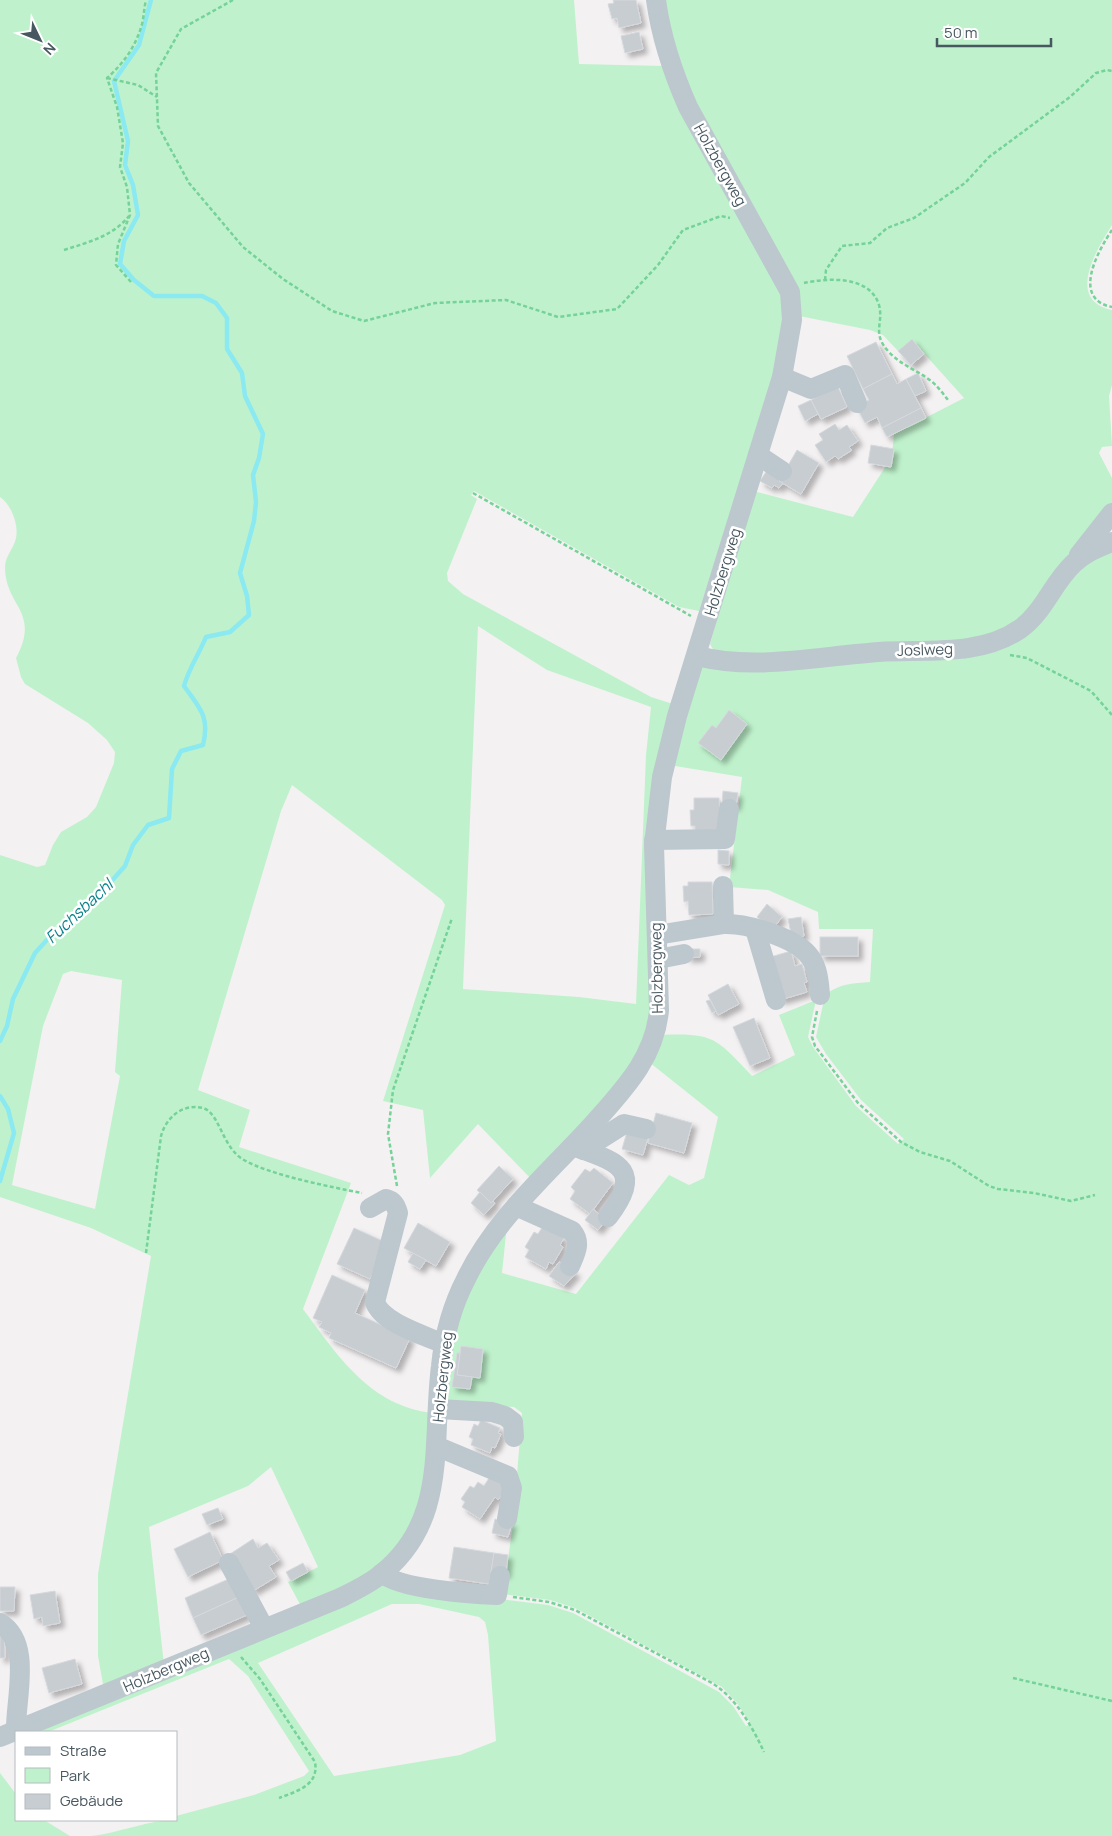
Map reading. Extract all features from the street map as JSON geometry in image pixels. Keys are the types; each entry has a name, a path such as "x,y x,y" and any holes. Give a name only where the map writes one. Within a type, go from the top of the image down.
{"street":[{"name":"Holzbergweg","path":"15,1731 340,1598 382,1573 410,1542 426,1511 433,1484 444,1344 456,1300 472,1266 516,1206 578,1148 630,1081 651,1048 656,1033 659,1010 654,840 662,777 677,716 707,625 782,377 792,320 790,292 688,107 676,81 664,39 656,0"},
{"path":"782,377 811,389 844,375 857,403"},
{"path":"758,455 782,471"},
{"path":"1072,565 1112,513"},
{"name":"Joslweg","path":"697,656 716,661 745,663 881,652 948,650 976,646 1011,635 1030,621 1038,613 1072,565 1086,553 1112,542"},
{"path":"654,840 725,839 730,810"},
{"path":"723,886 724,924"},
{"path":"657,935 724,924 755,929 790,942 805,951 817,972 820,995"},
{"path":"755,929 776,1000"},
{"path":"658,959 684,954"},
{"path":"578,1148 624,1124 646,1129"},
{"path":"578,1148 614,1162 624,1174 624,1193 608,1217"},
{"path":"516,1206 566,1227 575,1234 577,1248 570,1266"},
{"path":"385,1207 375,1302 377,1309 392,1320 444,1344"},
{"path":"438,1409 499,1414 512,1422 514,1437"},
{"path":"436,1446 508,1476 512,1488 507,1519"},
{"path":"229,1563 264,1628"},
{"path":"382,1573 388,1579 397,1582 451,1591 498,1586"},
{"path":"0,1623 10,1631 19,1658 20,1681 8,1734"}],"path":[{"path":"108,78 120,66 134,46 142,23 146,0"},
{"path":"233,0 181,29 156,73 158,126 189,183 242,247 283,279 332,311 364,322 435,303 506,300 558,317 617,309 658,265 683,230 721,216 751,221"},
{"path":"948,400 933,382 904,366 882,342 878,335 878,303 868,289 849,282 825,280 826,270 842,246 870,243 887,228 914,218 965,184 989,157 1070,97 1096,73 1107,70 1112,71"},
{"path":"108,78 138,85 157,97"},
{"path":"108,78 123,143 120,167 127,187 130,215 118,244 116,265 131,282"},
{"path":"64,250 90,242 119,228 130,215"},
{"path":"1112,230 1101,246 1090,275 1091,290 1098,302 1112,307"},
{"path":"473,493 707,625"},
{"path":"1002,654 1027,658 1091,691 1112,715"},
{"path":"146,1253 164,1124 172,1115 184,1108 193,1107 209,1110 214,1115 229,1148 244,1160 385,1207 400,1199 388,1134 392,1096 452,918"},
{"path":"820,995 812,1041 858,1104 901,1142 920,1152 950,1161 989,1186 998,1189 1034,1193 1071,1202 1095,1196"},
{"path":"498,1586 574,1610 712,1683 728,1695 736,1704 764,1752"},
{"path":"230,1643 260,1679 315,1762 317,1771 311,1782 279,1798"},
{"path":"1013,1678 1112,1701"}],"green space":[{"path":"0,0 574,0 579,64 666,66 787,305 786,337 699,611 679,607 474,491 471,495 477,499 447,573 448,581 463,594 651,697 670,703 676,702 673,714 654,994 642,1054 533,1181 478,1124 430,1178 423,1110 383,1101 445,905 442,900 292,785 281,811 198,1090 250,1110 239,1147 351,1183 303,1309 343,1361 373,1389 391,1400 411,1408 433,1413 422,1510 379,1570 302,1608 288,1582 318,1567 271,1467 248,1486 149,1527 164,1665 104,1690 98,1656 98,1574 151,1256 91,1228 0,1197 0,855 37,867 45,865 53,845 61,832 87,817 96,807 114,763 115,752 107,740 88,723 25,684 21,677 16,658 23,642 24,619 10,591 6,580 5,567 6,559 17,533 11,510 0,497","holes":["478,626 547,670 651,707 646,755 636,1004 579,997 463,989","71,971 122,980 115,1072 120,1076 95,1209 12,1185 43,1026 63,974"]},
{"path":"663,0 1112,0 1112,225 1093,260 1087,285 1090,296 1098,304 1112,310 1112,385 1109,396 1112,446 1102,447 1099,453 1112,478 1112,509 1036,611 983,640 782,657 714,651 710,644 753,491 853,517 886,466 891,466 894,434 964,398 912,340 898,351 883,335 870,330 799,316 682,79"},
{"path":"1112,549 1112,1836 91,1836 155,1822 178,1821 178,1815 254,1795 304,1776 309,1771 248,1676 229,1659 50,1731 27,1731 380,1584 548,1605 573,1613 719,1692 733,1706 746,1726 751,1724 737,1703 722,1687 575,1608 550,1600 503,1594 513,1524 522,1413 514,1407 443,1404 463,1296 507,1225 502,1273 576,1294 669,1175 689,1185 704,1178 718,1117 649,1062 660,1035 692,1035 712,1040 730,1053 752,1076 795,1055 779,1015 816,1000 808,1037 813,1047 856,1106 898,1144 904,1139 861,1100 826,1054 816,1037 825,995 835,988 870,982 873,929 819,929 818,912 768,890 729,887 742,777 669,765 699,669 705,666 984,651 1072,571","holes":["392,1604 419,1604 479,1617 485,1622 488,1635 496,1741 460,1755 334,1776 258,1663"]},
{"path":"0,1773 15,1793 15,1821 46,1821 70,1836 0,1836"}],"building":[{"path":"613,0 636,0 641,23 619,28 617,18 612,19 608,4 614,3"},
{"path":"639,32 643,49 625,53 621,36"},
{"path":"912,339 924,354 911,365 898,351"},
{"path":"876,342 892,374 863,389 847,356"},
{"path":"918,373 926,391 915,396 906,379"},
{"path":"892,374 897,384 906,379 921,408 882,428 877,417 865,423 856,406 869,400 863,389"},
{"path":"838,387 847,407 821,419 811,400"},
{"path":"811,400 818,414 805,421 798,406"},
{"path":"921,408 926,418 887,437 882,428"},
{"path":"835,424 839,430 847,425 858,441 849,447 852,450 838,459 835,456 826,462 815,445 823,440 819,434"},
{"path":"871,445 894,449 891,467 868,463"},
{"path":"797,450 819,463 801,494 779,481"},
{"path":"768,469 781,478 779,481 783,483 779,488 774,485 772,488 760,481"},
{"path":"729,710 747,724 721,760 698,743 712,725 716,728"},
{"path":"723,791 738,793 736,806 722,805"},
{"path":"694,798 719,798 721,835 695,836 695,826 691,826 690,810 694,810"},
{"path":"718,850 729,851 729,865 718,864"},
{"path":"688,882 712,882 713,914 689,915 688,901 684,902 683,886 688,886"},
{"path":"767,904 782,917 772,930 757,917"},
{"path":"801,917 804,936 792,938 788,919"},
{"path":"820,937 858,937 858,956 820,956"},
{"path":"687,949 700,949 700,957 687,958"},
{"path":"791,951 795,966 802,964 807,982 804,983 807,992 780,1000 767,958"},
{"path":"728,984 739,1004 718,1015 708,995"},
{"path":"710,1000 716,1011 712,1013 706,1001"},
{"path":"754,1018 770,1058 750,1066 733,1027"},
{"path":"656,1113 692,1123 684,1153 648,1143"},
{"path":"627,1132 648,1138 643,1155 622,1149"},
{"path":"499,1166 513,1179 491,1203 477,1190"},
{"path":"594,1168 613,1183 590,1214 570,1199 575,1191 571,1187 585,1169 590,1172"},
{"path":"480,1192 491,1203 493,1201 495,1203 484,1215 471,1203"},
{"path":"593,1209 606,1220 598,1230 585,1220"},
{"path":"418,1223 450,1242 436,1266 404,1248"},
{"path":"543,1226 564,1238 560,1245 563,1247 553,1264 549,1262 546,1269 525,1257 529,1250 525,1247 534,1232 538,1234"},
{"path":"354,1228 387,1243 370,1279 337,1264"},
{"path":"413,1253 426,1260 420,1269 408,1262"},
{"path":"559,1262 576,1273 564,1286 549,1276"},
{"path":"332,1275 365,1290 355,1313 410,1338 396,1368 329,1338 331,1333 319,1327 322,1322 313,1318"},
{"path":"461,1346 483,1349 480,1378 457,1375"},
{"path":"457,1353 460,1353 457,1375 472,1377 470,1389 452,1387"},
{"path":"481,1420 500,1428 498,1433 501,1434 495,1448 492,1447 490,1453 471,1445 473,1439 469,1437 474,1424 478,1426"},
{"path":"492,1473 509,1484 498,1500 495,1497 480,1519 462,1507 465,1502 461,1499 470,1486 474,1488 478,1482 484,1486"},
{"path":"218,1508 223,1519 207,1525 202,1514"},
{"path":"495,1519 512,1523 508,1537 492,1533"},
{"path":"210,1532 223,1560 188,1577 174,1549"},
{"path":"253,1539 258,1548 267,1543 279,1560 269,1566 276,1577 253,1591 230,1554"},
{"path":"454,1547 494,1553 489,1584 449,1578"},
{"path":"494,1553 508,1555 506,1574 491,1572"},
{"path":"303,1563 308,1572 291,1581 286,1572"},
{"path":"231,1578 239,1597 193,1618 185,1598"},
{"path":"0,1587 15,1587 14,1611 0,1611"},
{"path":"55,1591 60,1623 43,1626 42,1617 34,1619 30,1595"},
{"path":"239,1597 247,1615 201,1635 193,1618"},
{"path":"0,1634 4,1634 5,1658 0,1658"},
{"path":"75,1659 82,1684 49,1693 42,1668"}],"waterway":[{"name":"Fuchsbachl","path":"0,1041 7,1026 13,999 35,953 57,929 91,904 125,866 133,845 148,825 169,818 172,769 181,751 203,745 205,735 202,713 184,686 189,673 206,637 230,632 249,615 247,596 240,573 254,521 256,502 253,475 259,458 263,434 245,396 242,373 227,349 227,318 216,303 202,296 154,296 134,280 120,264 124,241 138,215 133,185 125,165 128,141 114,81 139,45 151,0"},
{"name":"Fuchsbachl","path":"0,1096 8,1109 14,1133 0,1181"}]}
